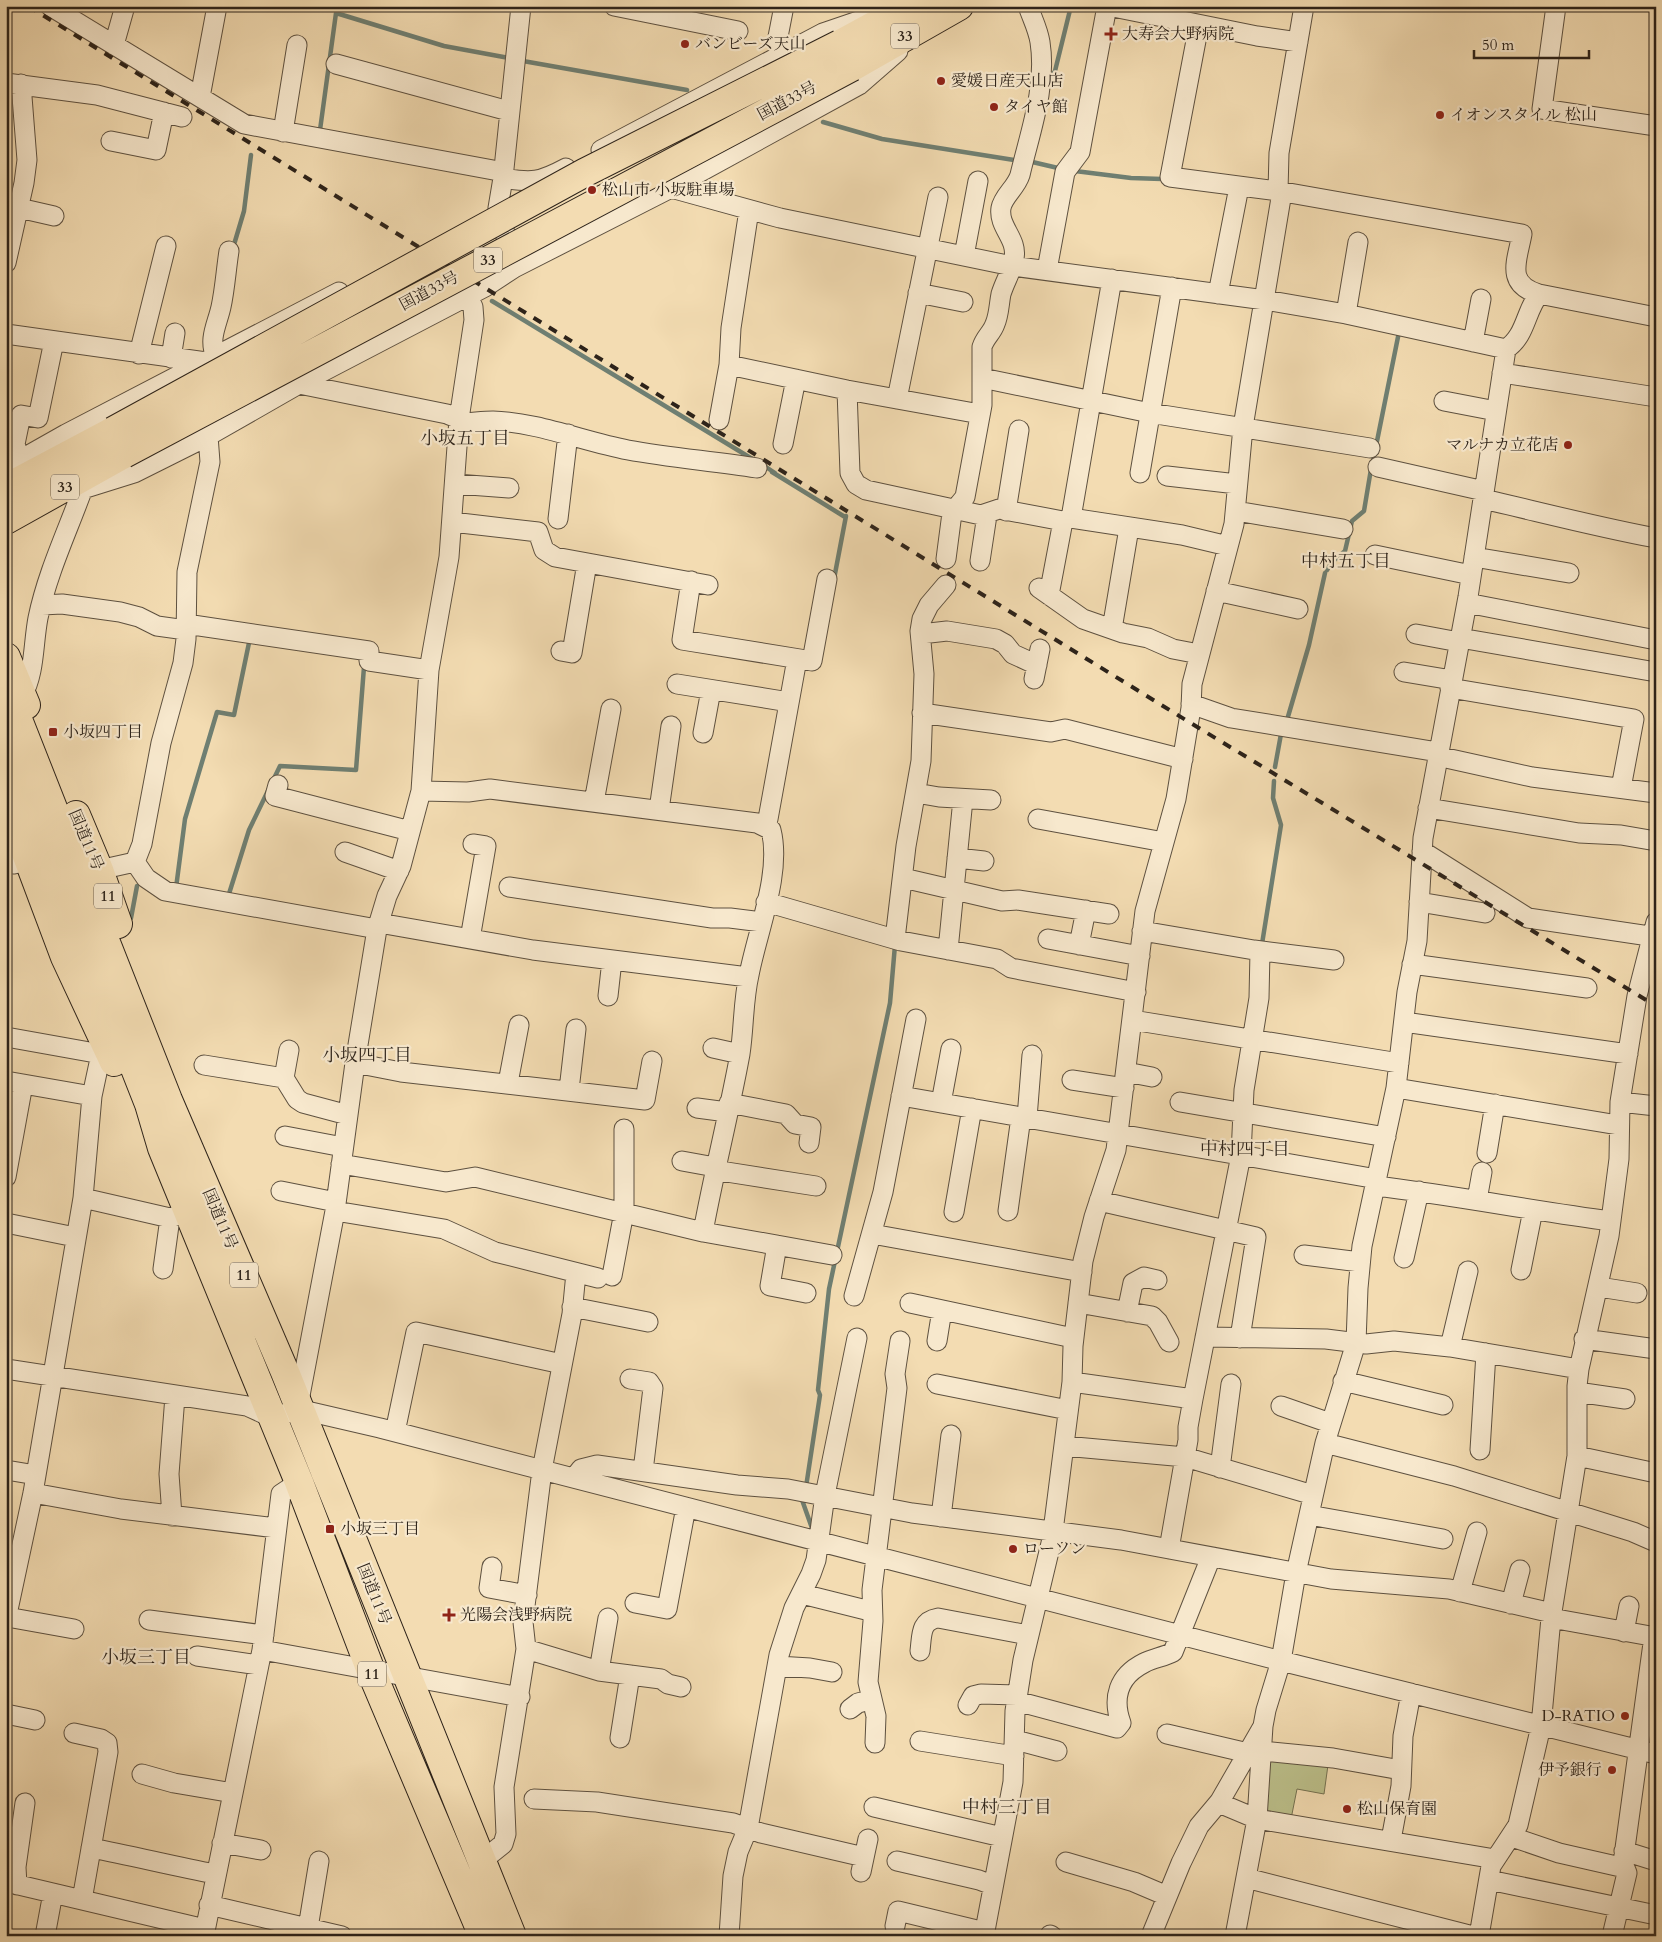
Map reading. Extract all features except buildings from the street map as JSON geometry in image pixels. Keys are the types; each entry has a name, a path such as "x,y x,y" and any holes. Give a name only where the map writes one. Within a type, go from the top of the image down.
{"highway":[{"name":"国道33号","path":"846,56 910,6"},
{"name":"国道33号","path":"6,520 123,453 584,173 846,56 935,19 959,6"},
{"name":"国道33号","path":"6,488 123,453"},
{"name":"国道11号","path":"6,657 14,693 175,1145 285,1372 286,1414 299,1482 371,1671 483,1936"},
{"name":"国道11号","path":"14,693 99,870 178,1092 175,1145 180,1215 286,1414 409,1678 512,1936"},
{"name":"国道11号","path":"6,741 159,1102"},
{"name":"国道11号","path":"6,800 18,862 65,957 105,1052 138,1112 175,1145"}],"street":[{"path":"50,6 244,124 504,175 528,182 549,177 823,33 902,6"},
{"path":"114,45 125,6"},
{"path":"200,97 217,6"},
{"path":"514,268 498,208 504,175 521,6"},
{"path":"614,6 738,31"},
{"path":"777,42 784,6"},
{"path":"946,559 949,525 956,509 965,497 980,414 982,346 985,338 992,331 997,321 1002,292 1012,266 1015,246 1002,219 1001,208 1008,194 1017,186 1042,72 1040,41 1028,6"},
{"path":"1047,270 1065,172 1080,152 1108,6 1298,42"},
{"path":"895,1926 898,1911 984,1934 1013,1782 1017,1698 1028,1635 1053,1529 1072,1382 1073,1338 1082,1272 1099,1201 1116,1150 1136,992 1144,910 1176,799 1191,704 1192,684 1236,511 1243,427 1265,300 1280,191 1279,153 1304,6"},
{"path":"1556,6 1542,110 1656,126"},
{"path":"14,693 29,683 42,605 82,491 123,453 208,436 425,316 468,296 514,268 671,188 859,85 935,19"},
{"path":"1199,24 1170,177 1280,191 1522,234 1516,271 1517,280 1524,288 1539,294 1656,317"},
{"path":"283,132 291,51"},
{"path":"336,64 509,111"},
{"path":"7,256 19,208 15,182 27,160 14,84 97,95 173,114 156,150 111,141"},
{"path":"964,256 978,181"},
{"path":"1218,294 1239,187"},
{"path":"671,188 780,218 1012,266 1265,300 1346,314 1506,349 1515,343 1521,333 1530,305 1539,294"},
{"path":"897,399 938,197"},
{"path":"19,208 54,216"},
{"path":"719,420 729,365 730,328 749,210"},
{"path":"1346,314 1358,242"},
{"path":"139,354 166,246"},
{"path":"211,360 214,328 221,308 229,251"},
{"path":"6,478 20,460 383,269 394,268 403,275 425,316"},
{"path":"1112,279 1091,401 1067,519 1044,591 1083,619 1148,638 1173,649 1199,654"},
{"path":"1140,473 1172,287"},
{"path":"918,294 963,302"},
{"path":"286,1414 336,1206 355,1063 378,926 399,871 421,791 429,670 449,557 456,484 459,421 474,320 473,307 468,296"},
{"path":"1473,342 1481,299"},
{"path":"171,358 174,333"},
{"path":"6,334 139,354 211,360"},
{"path":"20,460 15,444 21,415 38,418 54,340"},
{"path":"1235,1936 1257,1819 1255,1752 1281,1661 1296,1573 1325,1443 1356,1343 1360,1262 1396,1088 1419,924 1422,851 1428,808 1467,604 1506,349"},
{"path":"729,365 846,390 980,414"},
{"path":"1502,373 1656,397"},
{"path":"982,378 1150,413 1370,448"},
{"path":"781,433 796,379"},
{"path":"299,384 447,414 459,421 493,421 568,434 594,443 679,459 757,468"},
{"path":"846,390 850,473 856,484 866,490 956,509 1067,519 1182,535 1228,546"},
{"path":"1444,401 1496,411"},
{"path":"980,561 997,513 1019,430"},
{"path":"558,519 568,434"},
{"path":"135,862 142,844 161,743 180,676 186,627 188,572 210,462 208,436"},
{"path":"1378,467 1579,523 1656,538"},
{"path":"1167,476 1237,484"},
{"path":"456,484 508,488"},
{"path":"43,500 82,491"},
{"path":"1236,511 1343,529"},
{"path":"452,522 538,532 544,550 549,555 699,583 682,640 797,659 812,661 827,579"},
{"path":"1112,629 1129,528"},
{"path":"1375,555 1473,566 1569,573"},
{"path":"561,651 572,653 587,563"},
{"path":"895,939 902,878 921,761 924,674 921,634 922,619 929,605 946,585"},
{"path":"1216,592 1298,609"},
{"path":"42,605 62,604 120,612 139,617 157,626 186,627 369,651 369,661 429,670"},
{"path":"1467,604 1656,640"},
{"path":"921,634 947,631 973,643 996,639 1005,644 1013,654 1037,664"},
{"path":"1416,634 1656,672"},
{"path":"764,825 768,819 797,659"},
{"path":"1404,672 1451,684 1634,719 1621,788"},
{"path":"677,684 789,702"},
{"path":"704,733 711,690"},
{"path":"1191,704 1232,718 1438,754 1532,777 1656,793"},
{"path":"594,802 611,709"},
{"path":"922,713 1051,732 1065,729 1183,758"},
{"path":"659,810 671,726"},
{"path":"278,785 274,796 410,831"},
{"path":"421,791 468,792 490,789 764,825 771,830 774,842 766,902 748,977 740,1054 714,1168 704,1232"},
{"path":"916,793 963,799 991,800"},
{"path":"948,950 963,799"},
{"path":"1428,808 1571,832 1621,835 1656,841"},
{"path":"1038,819 1164,842"},
{"path":"470,939 486,846 473,844"},
{"path":"1422,851 1528,918 1654,932 1637,996 1620,1102 1618,1125 1619,1159 1611,1220 1599,1287 1584,1338 1579,1369 1577,1456 1552,1616 1541,1726 1518,1825 1512,1837 1495,1859 1489,1880 1479,1936"},
{"path":"345,852 399,871"},
{"path":"957,858 984,860"},
{"path":"99,870 135,862"},
{"path":"135,862 146,878 165,891 533,950 748,977"},
{"path":"902,878 1002,901 1018,900 1109,914"},
{"path":"509,888 712,918 762,922"},
{"path":"766,902 895,939 997,959 1011,968 1136,992"},
{"path":"1419,902 1485,913"},
{"path":"1079,945 1086,910"},
{"path":"1142,931 1260,951 1334,960"},
{"path":"1048,939 1140,956"},
{"path":"1169,1549 1193,1399 1241,1155 1244,1090 1259,998 1260,951"},
{"path":"608,996 612,960"},
{"path":"1412,964 1587,988"},
{"path":"852,1296 872,1234 902,1096 916,1018"},
{"path":"1132,1020 1399,1063"},
{"path":"1404,1022 1628,1054"},
{"path":"508,1083 519,1025"},
{"path":"568,1090 576,1029"},
{"path":"6,1037 105,1052 92,1096 83,1198 34,1484 10,1581 6,1618 74,1630"},
{"path":"714,1048 740,1054"},
{"path":"941,1103 951,1049"},
{"path":"288,1050 284,1078 290,1102 348,1114"},
{"path":"1008,1211 1024,1117 1032,1055"},
{"path":"355,1063 401,1072 645,1100 652,1061"},
{"path":"204,1065 284,1078"},
{"path":"1072,1080 1125,1080 1152,1077"},
{"path":"6,1177 15,1082 92,1096"},
{"path":"1396,1088 1618,1125"},
{"path":"902,1096 1241,1155 1419,1191 1533,1210 1611,1220"},
{"path":"1180,1102 1224,1111 1244,1112 1386,1137"},
{"path":"1620,1102 1656,1106"},
{"path":"1487,1153 1495,1104"},
{"path":"697,1108 728,1107 786,1114 795,1124 811,1127 808,1143"},
{"path":"954,1212 972,1108"},
{"path":"282,1191 336,1206 444,1229 483,1248 576,1273 605,1277 624,1212 624,1130"},
{"path":"285,1136 342,1155 446,1182 475,1177 704,1232 832,1255"},
{"path":"682,1161 816,1186"},
{"path":"1477,1200 1482,1172"},
{"path":"1404,1258 1419,1191"},
{"path":"83,1198 180,1215 163,1269"},
{"path":"1099,1201 1225,1232 1256,1237 1240,1338"},
{"path":"1522,1270 1533,1210"},
{"path":"6,1223 75,1237"},
{"path":"872,1234 1082,1272"},
{"path":"777,1245 770,1286 798,1296"},
{"path":"1304,1255 1360,1262"},
{"path":"1450,1347 1468,1271"},
{"path":"483,1860 503,1844 506,1834 504,1787 520,1697 526,1649 523,1622 542,1470 572,1307 576,1273"},
{"path":"1127,1312 1133,1284 1144,1277 1157,1280"},
{"path":"1599,1287 1637,1294"},
{"path":"910,1303 1073,1338"},
{"path":"1078,1303 1152,1316 1158,1322 1169,1342"},
{"path":"572,1307 648,1322"},
{"path":"937,1341 942,1310"},
{"path":"395,1432 416,1332 562,1364"},
{"path":"1205,1337 1326,1339 1356,1343 1394,1341 1450,1347 1579,1369"},
{"path":"729,1936 733,1876 738,1852 748,1828 777,1666 786,1631 816,1560 825,1495 857,1338"},
{"path":"1584,1338 1656,1349"},
{"path":"876,1743 876,1716 868,1682 872,1634 873,1584 897,1388 895,1374 900,1341"},
{"path":"1480,1450 1486,1353"},
{"path":"6,1369 247,1406 395,1432 1281,1661 1647,1752"},
{"path":"630,1379 649,1382 653,1388 643,1471"},
{"path":"1343,1381 1443,1405"},
{"path":"1072,1382 1193,1399"},
{"path":"937,1384 1068,1410"},
{"path":"1220,1468 1231,1384"},
{"path":"1577,1392 1625,1399"},
{"path":"172,1516 169,1474 175,1396"},
{"path":"1281,1406 1330,1424"},
{"path":"941,1517 951,1435"},
{"path":"1325,1443 1454,1476 1633,1532 1656,1542"},
{"path":"1064,1446 1185,1458 1313,1495"},
{"path":"1577,1456 1656,1473"},
{"path":"574,1478 581,1469 596,1465 825,1495 941,1517 1053,1529 1296,1573 1460,1592 1512,1604 1552,1616 1624,1632 1655,1636 1647,1752 1625,1860 1627,1873 1612,1936"},
{"path":"6,1470 34,1484 121,1509 276,1528"},
{"path":"28,1812 12,1884 204,1932 208,1905 262,1650 281,1494 299,1482"},
{"path":"635,1603 667,1609 686,1507"},
{"path":"1309,1515 1442,1540"},
{"path":"1460,1592 1477,1532"},
{"path":"968,1705 973,1696 981,1694 1017,1698 1117,1728 1121,1723 1116,1704 1120,1685 1142,1664 1173,1652 1178,1634 1211,1557"},
{"path":"492,1567 489,1588 527,1595"},
{"path":"1512,1604 1520,1570"},
{"path":"802,1594 866,1610"},
{"path":"1624,1632 1629,1606"},
{"path":"599,1670 608,1618"},
{"path":"920,1651 924,1625 929,1620 938,1618 1028,1635"},
{"path":"149,1620 262,1650 520,1697"},
{"path":"526,1649 599,1670 661,1679 668,1684 681,1687"},
{"path":"197,1656 262,1650"},
{"path":"777,1666 810,1668 832,1672"},
{"path":"620,1738 630,1675"},
{"path":"1391,1840 1401,1786 1403,1736 1411,1693"},
{"path":"850,1709 858,1703 872,1699"},
{"path":"6,1714 35,1720"},
{"path":"74,1733 101,1739 107,1743 108,1752 82,1900"},
{"path":"1166,1734 1255,1752 1333,1758 1401,1770"},
{"path":"920,1741 1057,1750"},
{"path":"1151,1936 1199,1826 1255,1752"},
{"path":"142,1774 174,1783 233,1793"},
{"path":"534,1799 614,1805 734,1823 864,1856"},
{"path":"1218,1803 1257,1819 1495,1859"},
{"path":"874,1808 1002,1837"},
{"path":"1512,1837 1558,1853 1625,1860 1656,1861"},
{"path":"222,1843 260,1850"},
{"path":"91,1848 148,1858 158,1863 215,1874"},
{"path":"308,1928 319,1861"},
{"path":"897,1861 979,1880 992,1885"},
{"path":"1066,1862 1134,1882 1167,1896"},
{"path":"1246,1878 1474,1936"},
{"path":"1489,1880 1656,1915"},
{"path":"45,1936 53,1893"},
{"path":"208,1905 342,1936"}],"green space":[{"path":"1270,1756 1328,1765 1324,1794 1297,1789 1291,1819 1266,1815"}],"waterway":[{"path":"1048,81 1055,71 1071,6"},
{"path":"316,130 320,130 336,13 444,46 509,58"},
{"path":"523,61 687,90"},
{"path":"823,122 882,139 1014,160"},
{"path":"233,248 244,211 251,155"},
{"path":"1028,161 1058,168"},
{"path":"1075,171 1131,178 1162,179"},
{"path":"492,301 754,460"},
{"path":"1373,461 1399,332"},
{"path":"763,465 775,473"},
{"path":"1327,570 1332,562 1345,551 1352,521 1364,511 1371,469"},
{"path":"772,472 845,517"},
{"path":"834,579 846,516"},
{"path":"1287,720 1309,645 1325,573"},
{"path":"250,638 365,654 356,770 280,766 249,830 228,897 176,888 185,819 217,712 234,715 250,638"},
{"path":"1275,767 1281,734"},
{"path":"1262,944 1281,825 1273,798 1274,781"},
{"path":"131,918 137,886"},
{"path":"806,1487 820,1395 818,1390 829,1289 890,1003 895,945"},
{"path":"801,1497 813,1531"}],"railway":[{"path":"28,6 1189,722 1656,1006"}],"place":[{"name":"大寿会大野病院","path":"1111,34"},
{"name":"バンビーズ天山","path":"685,44"},
{"name":"愛媛日産天山店","path":"941,81"},
{"name":"タイヤ館","path":"994,107"},
{"name":"イオンスタイル 松山","path":"1440,115"},
{"name":"松山市 小坂駐車場","path":"592,190"},
{"name":"マルナカ立花店","path":"1568,445"},
{"name":"小坂四丁目","path":"53,732"},
{"name":"小坂三丁目","path":"330,1529"},
{"name":"ローソン","path":"1013,1549"},
{"name":"光陽会浅野病院","path":"449,1615"},
{"name":"D-RATIO","path":"1625,1716"},
{"name":"伊予銀行","path":"1612,1770"},
{"name":"松山保育園","path":"1347,1809"}],"district":[{"name":"小坂五丁目","path":"465,438"},
{"name":"中村五丁目","path":"1346,561"},
{"name":"小坂四丁目","path":"367,1055"},
{"name":"中村四丁目","path":"1245,1149"},
{"name":"小坂三丁目","path":"146,1657"},
{"name":"中村三丁目","path":"1007,1807"}]}
